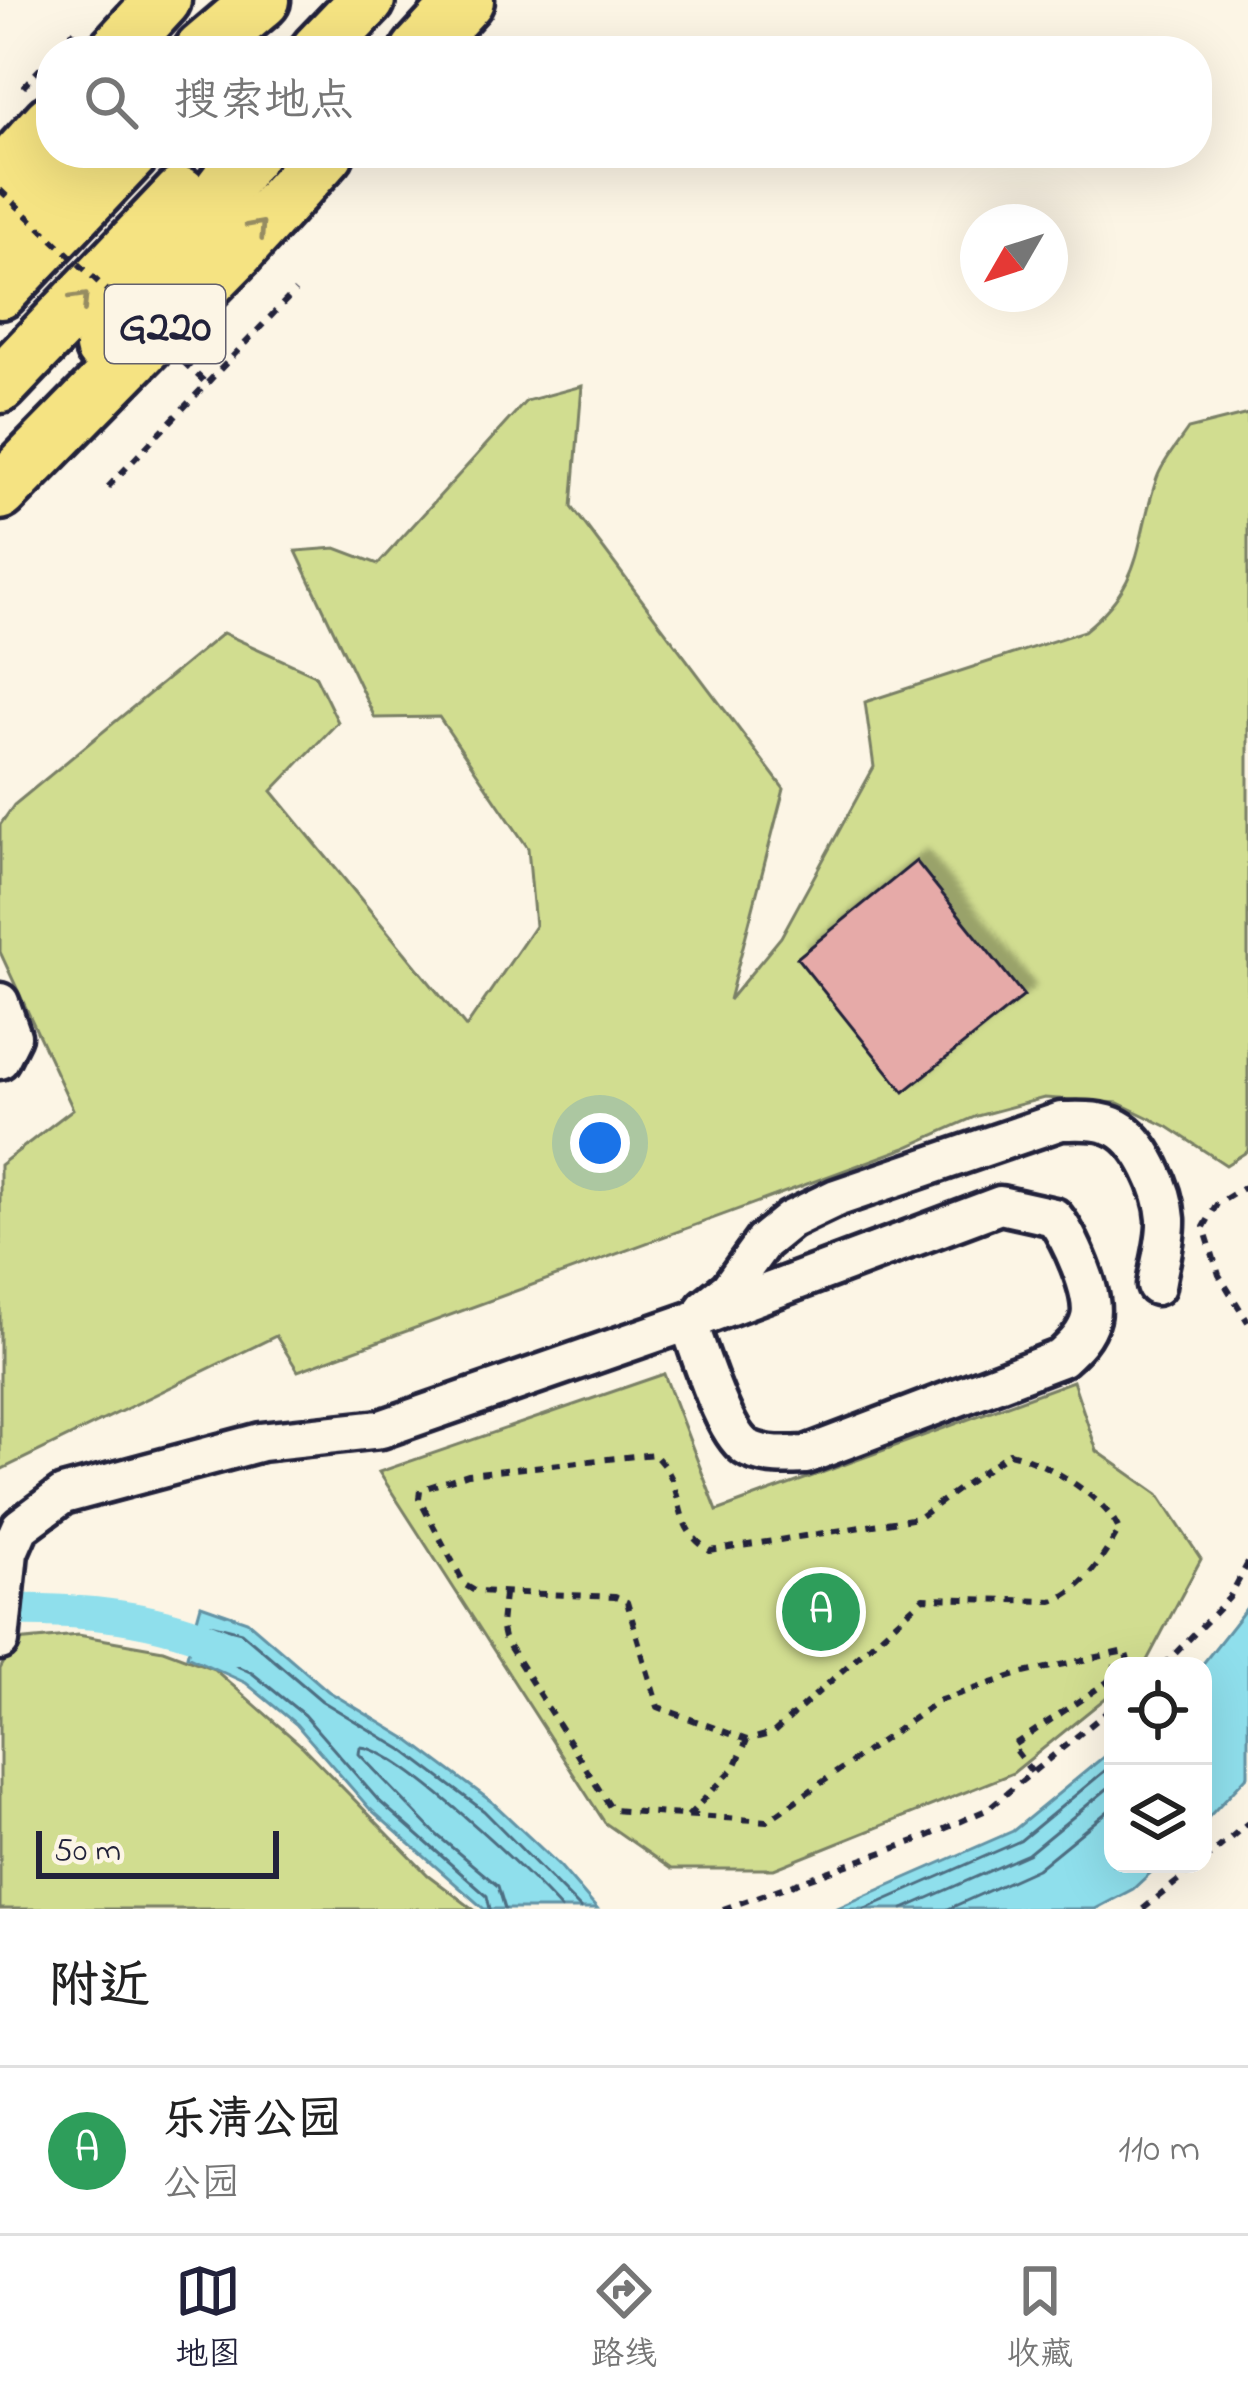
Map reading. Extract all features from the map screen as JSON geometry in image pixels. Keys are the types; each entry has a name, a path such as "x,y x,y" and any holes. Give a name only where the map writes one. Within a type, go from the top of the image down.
{"highway":[{"path":"130,36 163,0"},
{"path":"220,36 262,0"},
{"path":"238,36 271,0"},
{"path":"433,36 466,0"},
{"path":"336,36 363,4"},
{"path":"0,178 32,110"},
{"path":"0,224 65,168"},
{"path":"0,290 116,168"},
{"path":"0,385 207,168"},
{"path":"0,488 239,168"},
{"name":"G220","path":"0,488 236,252 312,168"}],"street":[{"path":"0,1002 13,1036 0,1060"},
{"path":"688,1322 729,1289 763,1242 790,1220 836,1198 1061,1121 1091,1120 1119,1128 1138,1149 1154,1178 1166,1219 1156,1286"},
{"path":"1,1639 9,1552 20,1527 63,1495 261,1442 382,1430 1000,1205 1054,1216 1068,1235 1091,1305 1090,1322 1061,1358 806,1455 771,1456 745,1447 730,1429 688,1322"}],"path":[{"path":"0,190 208,385"},
{"path":"107,487 295,291"},
{"path":"1248,1185 1217,1204 1204,1227 1219,1275 1248,1322"},
{"path":"1009,1453 1032,1458 1096,1499 1115,1520 1119,1530 1106,1553 1070,1595 1052,1601 928,1596 773,1733 747,1740 658,1707 627,1603 615,1597 475,1592 465,1585 419,1498 420,1490 468,1474 654,1454 671,1476 692,1539 710,1551 918,1518 1009,1453"},
{"path":"1172,1657 1229,1598 1248,1564"},
{"path":"504,1594 504,1637 612,1810 766,1821 938,1701 1019,1674 1125,1651 1127,1657"},
{"path":"1032,1772 1012,1746 1104,1684"},
{"path":"723,1909 926,1837 986,1810 1104,1714"},
{"path":"688,1816 735,1767 747,1740"},
{"path":"1212,1853 1248,1823"},
{"path":"1143,1909 1187,1873"}],"green space":[{"path":"582,386 572,507 784,789 729,1000 781,937 874,767 865,702 1084,631 1104,613 1128,578 1157,478 1188,429 1248,414 1248,1151 1226,1165 1168,1127 1118,1103 1044,1098 977,1116 905,1148 298,1371 276,1336 0,1470 0,1165 73,1109 0,952 0,825 14,805 223,633 315,675 338,722 272,791 466,1027 535,926 528,848 439,717 375,718 296,551 336,548 378,564 526,401"},
{"path":"664,1374 717,1511 1073,1381 1097,1451 1158,1494 1201,1559 1149,1657 1104,1657 1104,1699 1013,1773 774,1869 671,1869 605,1823 379,1472"},
{"path":"78,1635 163,1650 214,1669 302,1746 428,1875 473,1909 0,1909 0,1669 16,1641"}],"water":[{"path":"201,1605 247,1621 328,1691 409,1740 492,1802 560,1866 597,1909 484,1909 369,1808 296,1724 246,1683 187,1656"},
{"path":"1248,1606 1248,1775 1212,1813 1212,1657 1208,1657"},
{"path":"1104,1756 1104,1873 1150,1873 1133,1889 1095,1909 835,1909 1013,1831"}],"building":[{"path":"916,861 1024,996 904,1092 797,958"}],"waterway":[{"path":"0,1610 119,1616 176,1629 232,1650"}],"place":[{"name":"乐清公园","path":"821,1612"}]}
